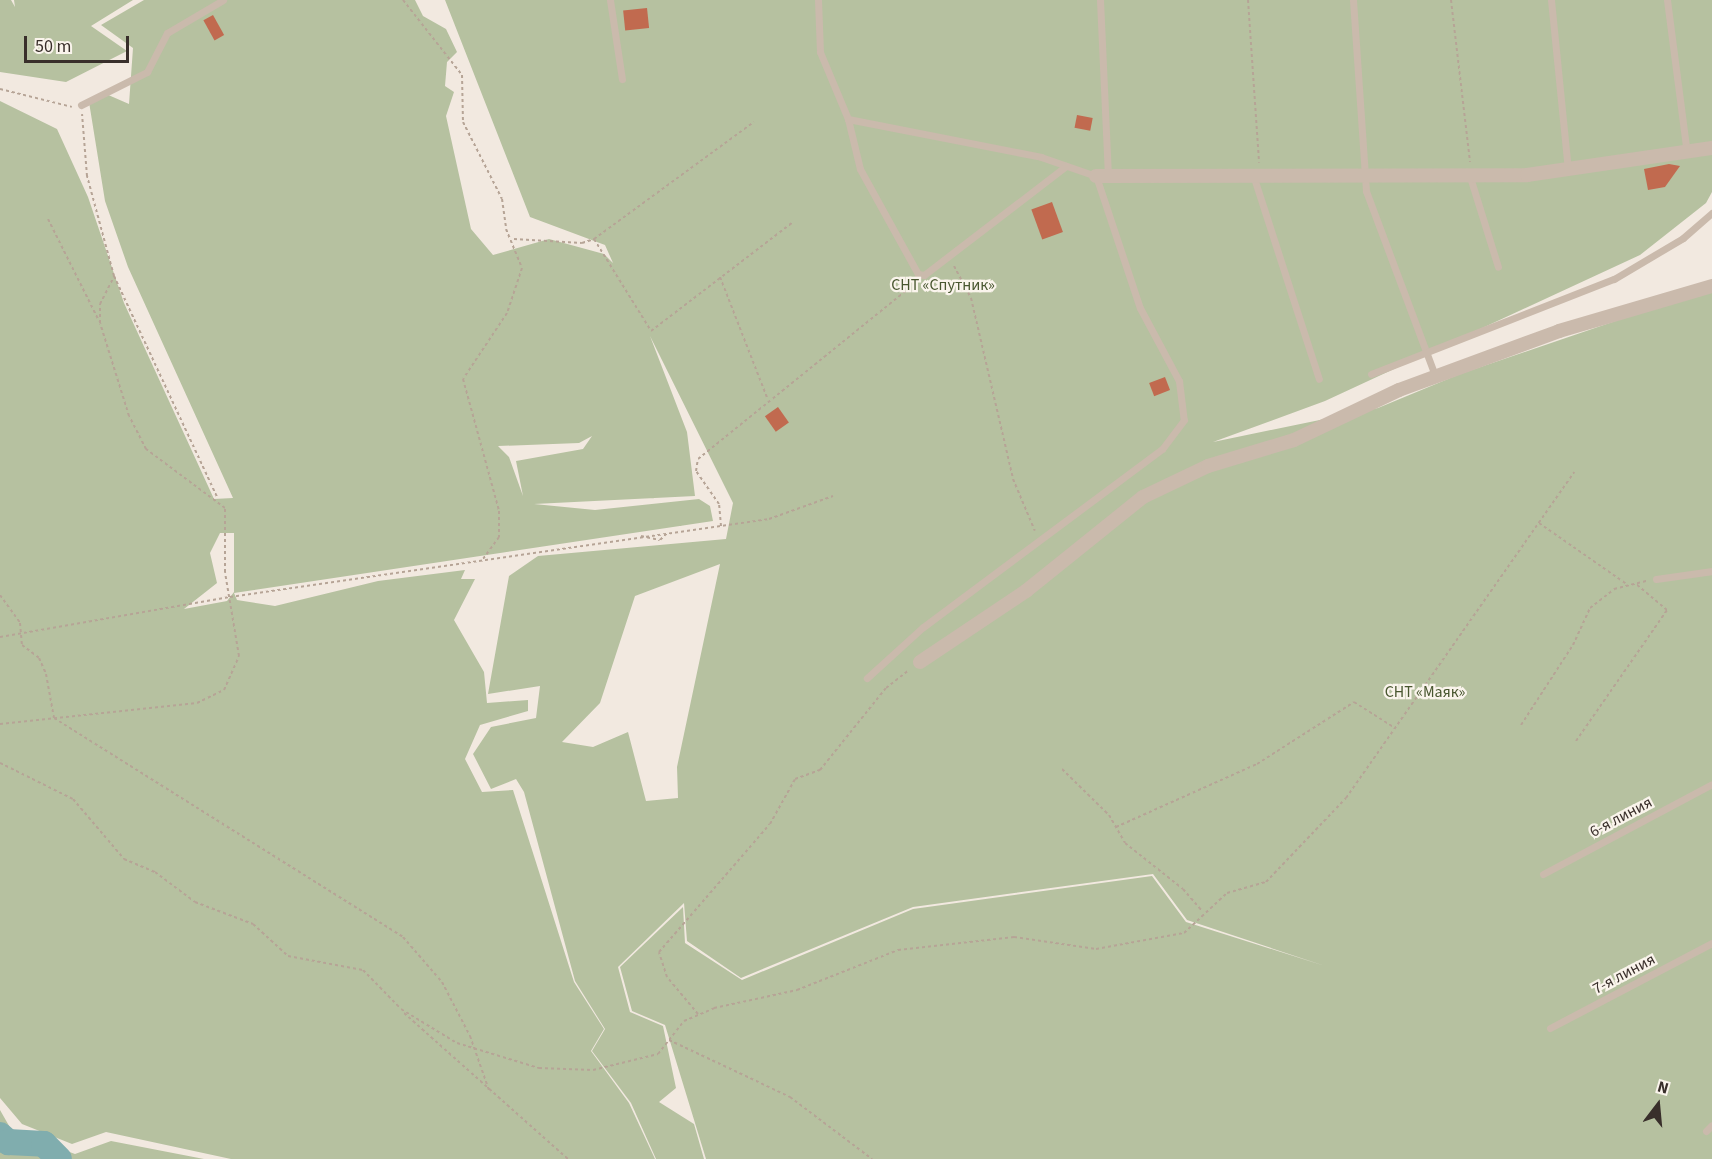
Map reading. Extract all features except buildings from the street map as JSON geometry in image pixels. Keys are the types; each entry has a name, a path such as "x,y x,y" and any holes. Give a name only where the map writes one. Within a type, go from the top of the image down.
{"street":[{"path":"1102,176 1472,177 1568,170 1712,148"},
{"path":"920,662 1026,591 1143,497 1208,466 1294,440 1340,414 1435,376 1679,291 1712,286"}],"lane":[{"path":"81,105 147,72 167,33 223,0"},
{"path":"610,0 622,79"},
{"path":"818,0 820,52 848,119 860,169 913,269 924,275 1066,166"},
{"path":"867,678 1041,538 1162,449 1184,420 1179,381 1140,308 1102,176 1100,0"},
{"path":"1353,0 1365,178 1435,376"},
{"path":"1551,0 1568,170"},
{"path":"1667,0 1687,153"},
{"path":"848,119 1066,166 1102,176"},
{"path":"1472,177 1498,267"},
{"path":"1257,178 1318,380"},
{"path":"1371,374 1614,279 1683,238 1712,213"},
{"path":"1656,579 1712,571"},
{"name":"6-я линия","path":"1543,874 1712,783"},
{"name":"7-я линия","path":"1550,1029 1712,942"},
{"path":"1706,1131 1712,1125"}],"path":[{"path":"403,0 462,75 463,122 502,199 506,229 514,238 522,268 507,313 463,379 499,512 499,537 482,560"},
{"path":"1248,0 1257,178"},
{"path":"1451,0 1472,177"},
{"path":"0,89 65,108 81,105 87,177 114,276 228,526 230,597 240,656 224,690 197,703 0,724"},
{"path":"514,238 582,243 594,239 754,122"},
{"path":"48,219 100,323 129,416 146,449 218,501"},
{"path":"594,239 651,331 792,223"},
{"path":"949,256 971,298 983,338 1013,479 1029,525 1041,538"},
{"path":"722,527 718,504 696,471 698,459 924,275"},
{"path":"100,323 100,304 114,276"},
{"path":"720,277 768,401"},
{"path":"401,1009 474,1049 570,1071 658,1054 684,1021 698,1015 797,990 897,950 1014,937 1096,949 1167,939 1184,933 1203,912 1227,893 1266,882 1346,798 1574,472"},
{"path":"0,637 230,597 667,532 722,527 769,519 832,496"},
{"path":"1539,522 1628,585"},
{"path":"641,536 660,540 667,532"},
{"path":"1521,725 1573,645 1590,608 1628,585 1656,579"},
{"path":"1576,741 1667,610 1635,583"},
{"path":"0,596 20,623 18,633 46,674 54,718 403,937 442,982 474,1049 490,1093"},
{"path":"698,1015 667,976 659,952 770,824 795,779 820,770 886,688 920,662"},
{"path":"1116,827 1257,764 1354,702 1395,728"},
{"path":"0,763 81,806 124,859 155,872 195,902 253,924 288,956 363,970 490,1093 568,1159"},
{"path":"1062,769 1116,827 1125,843 1183,889 1203,912"},
{"path":"669,1040 790,1097 872,1159"}],"green space":[{"path":"0,0 11,0 15,7 14,0 133,0 91,26 127,51 66,82 0,72"},
{"path":"144,0 415,0 423,16 446,29 457,52 447,62 445,86 454,92 446,116 471,229 493,255 549,239 604,254 613,263 605,245 530,217 445,0 1712,0 1712,192 1706,203 1640,255 1325,401 1213,442 1378,408 1460,374 1712,288 1712,1159 706,1159 665,1025 632,1011 620,967 683,907 685,943 742,980 913,909 1152,876 1186,922 1325,966 1187,920 1153,874 913,907 741,978 687,941 684,903 618,967 630,1012 663,1026 676,1088 659,1102 694,1124 704,1159 656,1159 631,1103 592,1051 605,1029 575,981 524,792 516,779 491,789 473,754 491,727 536,718 540,686 488,694 509,576 538,556 726,539 733,503 650,336 687,432 695,496 534,504 595,510 699,499 710,506 713,521 234,593 237,600 275,606 378,581 465,570 461,579 475,579 454,620 484,672 487,703 528,700 528,711 480,725 465,759 482,792 513,790 574,982 604,1029 591,1051 629,1103 655,1159 231,1159 106,1132 72,1144 22,1124 0,1098 0,101 57,129 88,197 124,303 214,499 233,498 128,267 105,201 89,102 106,94 129,104 133,48 101,25","holes":["592,436 583,449 516,461 523,496 509,457 498,446 579,443","220,533 234,533 234,592 227,601 184,609 217,583 210,553","720,564 677,767 678,798 646,801 628,732 593,747 562,742 600,703 635,596"]},
{"path":"0,1110 12,1131 75,1154 111,1141 204,1159 0,1159"}],"waterway":[{"path":"0,1135 8,1142 44,1144 59,1159"}],"park label":[{"name":"СНТ «Спутник»","path":"943,285"},
{"name":"СНТ «Маяк»","path":"1425,692"}]}
